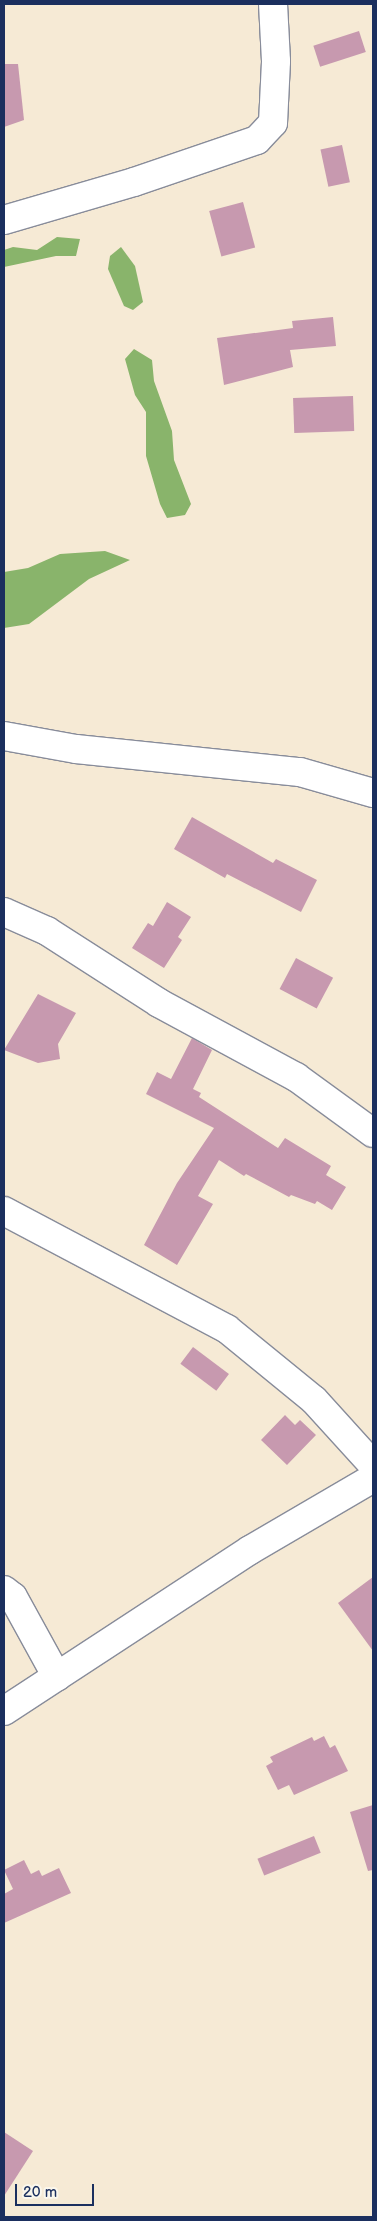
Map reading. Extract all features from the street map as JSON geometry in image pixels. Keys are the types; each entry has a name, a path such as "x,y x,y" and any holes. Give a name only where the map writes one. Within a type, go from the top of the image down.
{"street":[{"path":"4,220 134,182 257,140 273,123 276,62 273,4"},
{"path":"4,736 76,749 300,772 373,793"},
{"path":"4,912 47,931 159,1004 296,1077 373,1133"},
{"path":"4,1211 226,1329 314,1400 373,1465"},
{"path":"4,1711 250,1550 373,1478"},
{"path":"4,1590 13,1597 57,1678"}],"green space":[{"path":"57,237 80,239 76,256 56,256 4,267 4,250 13,247 37,250"},
{"path":"121,247 135,266 143,302 133,310 124,306 108,269 110,256"},
{"path":"134,349 152,360 154,381 172,431 174,460 191,504 185,515 167,518 160,504 146,456 146,412 135,395 125,359"},
{"path":"105,551 130,560 89,579 29,624 4,628 4,572 28,568 60,554"}],"building":[{"path":"359,31 366,52 320,67 313,46"},
{"path":"4,64 18,64 24,120 4,127"},
{"path":"342,145 350,182 328,187 320,150"},
{"path":"243,202 255,247 221,256 209,211"},
{"path":"333,317 336,346 290,350 293,367 224,385 217,338 293,328 292,321"},
{"path":"353,396 354,431 294,433 293,398"},
{"path":"192,817 273,863 276,859 317,880 301,912 227,874 225,878 174,849"},
{"path":"167,902 191,917 178,937 182,940 164,968 132,948 148,923 153,926"},
{"path":"296,958 333,978 317,1009 280,989"},
{"path":"38,994 76,1013 58,1044 60,1059 38,1063 4,1050"},
{"path":"192,1038 212,1050 193,1089 201,1093 199,1097 278,1148 285,1138 331,1166 326,1175 346,1187 332,1210 317,1201 315,1204 291,1195 289,1197 246,1174 244,1176 219,1160 198,1196 213,1204 177,1265 144,1245 177,1183 214,1128 146,1094 157,1072 171,1079"},
{"path":"193,1347 229,1374 216,1391 180,1364"},
{"path":"285,1415 295,1425 300,1420 316,1435 287,1465 261,1440"},
{"path":"373,1577 373,1651 338,1603"},
{"path":"324,1736 330,1748 335,1745 348,1771 294,1795 289,1785 278,1790 266,1766 273,1762 270,1757 312,1737 314,1741"},
{"path":"373,1805 373,1870 368,1871 350,1812"},
{"path":"314,1836 321,1853 264,1876 257,1859"},
{"path":"24,1860 31,1874 39,1870 42,1876 59,1868 71,1893 4,1923 4,1894 13,1889 4,1870"},
{"path":"4,2132 33,2151 4,2196"}]}
